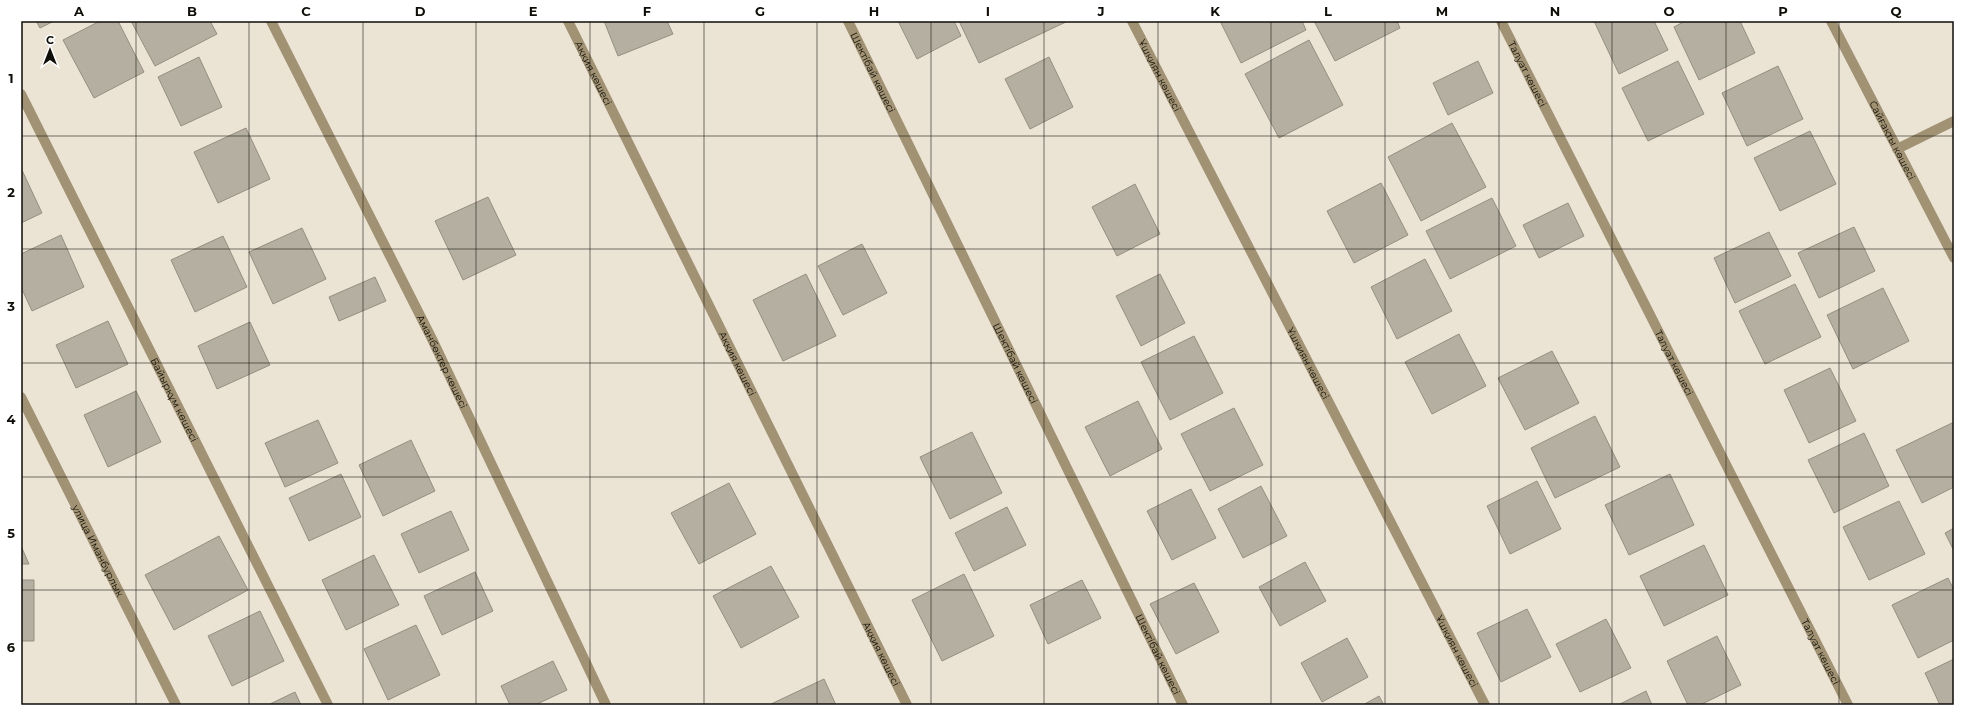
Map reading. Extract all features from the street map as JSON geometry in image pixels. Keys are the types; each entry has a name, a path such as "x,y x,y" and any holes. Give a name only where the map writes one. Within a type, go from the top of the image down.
{"street":[{"name":"Аманбөктер көшесі","path":"271,21 432,339 606,705"},
{"name":"Аққия көшесі","path":"568,21 907,705"},
{"name":"Шектібай көшесі","path":"848,21 1183,705"},
{"name":"Ұшқиян көшесі","path":"1132,21 1485,705"},
{"name":"Талуат көшесі","path":"1501,21 1848,705"},
{"name":"Сайғақты көшесі","path":"1831,21 1954,258"},
{"name":"Байырқұм көшесі","path":"21,94 328,705"},
{"path":"1897,149 1954,121"},
{"name":"улица Иманбурлык","path":"21,397 176,705"}],"building":[{"path":"36,21 54,21 40,28"},
{"path":"100,21 118,21 144,72 94,98 63,40"},
{"path":"131,21 210,21 217,34 155,66"},
{"path":"604,21 667,21 673,34 618,56"},
{"path":"898,21 954,21 961,36 917,59"},
{"path":"959,21 1068,21 979,63"},
{"path":"1220,21 1302,21 1306,30 1241,63"},
{"path":"1314,21 1397,21 1400,28 1335,61"},
{"path":"1594,21 1654,21 1668,50 1619,74"},
{"path":"1685,21 1740,21 1755,53 1699,80 1674,27"},
{"path":"1309,40 1343,105 1279,138 1245,74"},
{"path":"199,57 222,107 181,126 158,77"},
{"path":"1049,57 1073,107 1030,129 1005,79"},
{"path":"1478,61 1493,93 1448,115 1433,83"},
{"path":"1678,61 1704,114 1648,141 1622,88"},
{"path":"1778,66 1803,119 1747,146 1722,93"},
{"path":"1452,123 1486,187 1421,221 1388,157"},
{"path":"246,128 270,179 218,203 194,152"},
{"path":"1810,131 1836,184 1780,211 1754,158"},
{"path":"21,168 42,213 21,223"},
{"path":"1381,183 1408,235 1354,263 1327,211"},
{"path":"1135,184 1160,234 1117,256 1092,207"},
{"path":"488,197 516,255 463,280 435,221"},
{"path":"1492,198 1516,246 1450,279 1426,231"},
{"path":"1568,203 1584,236 1539,258 1523,225"},
{"path":"1854,227 1875,271 1819,298 1798,253"},
{"path":"302,228 326,279 273,304 249,252"},
{"path":"1769,232 1791,276 1735,303 1714,258"},
{"path":"61,235 84,287 32,311 21,287 21,254"},
{"path":"223,236 247,287 195,312 171,260"},
{"path":"862,244 887,293 843,315 818,266"},
{"path":"1425,259 1452,311 1397,339 1371,287"},
{"path":"806,274 836,336 783,361 753,300"},
{"path":"1160,274 1185,323 1141,346 1116,296"},
{"path":"375,277 386,301 339,321 329,297"},
{"path":"1795,284 1821,337 1765,364 1739,311"},
{"path":"1883,288 1909,341 1853,369 1827,315"},
{"path":"108,321 128,364 76,388 56,345"},
{"path":"250,322 270,365 217,389 198,346"},
{"path":"1459,334 1486,386 1432,414 1405,362"},
{"path":"1194,336 1223,393 1170,420 1141,362"},
{"path":"1552,351 1579,403 1525,430 1498,378"},
{"path":"1830,368 1856,421 1809,443 1784,390"},
{"path":"136,391 161,442 108,467 84,415"},
{"path":"1138,401 1162,449 1110,476 1085,427"},
{"path":"1234,408 1263,465 1210,491 1181,434"},
{"path":"1595,416 1620,467 1555,498 1531,448"},
{"path":"318,420 338,463 285,487 265,443"},
{"path":"1952,423 1954,427 1954,487 1922,503 1896,450"},
{"path":"972,432 1002,493 950,519 920,457"},
{"path":"1864,433 1889,486 1834,513 1808,460"},
{"path":"411,440 435,491 383,516 359,465"},
{"path":"341,474 361,517 309,541 289,498"},
{"path":"1670,474 1694,525 1629,555 1605,505"},
{"path":"1537,481 1561,529 1510,554 1487,506"},
{"path":"729,483 756,534 699,564 671,513"},
{"path":"1261,486 1287,536 1243,558 1218,509"},
{"path":"1191,489 1216,538 1172,560 1147,511"},
{"path":"1899,501 1925,554 1869,580 1843,527"},
{"path":"1007,507 1026,545 974,571 955,533"},
{"path":"451,511 469,550 419,573 401,534"},
{"path":"1954,528 1954,551 1945,533"},
{"path":"219,536 248,590 174,630 145,575"},
{"path":"1704,545 1728,595 1664,626 1640,576"},
{"path":"21,546 29,564 21,564"},
{"path":"374,555 399,605 346,630 322,580"},
{"path":"1305,562 1326,601 1280,626 1259,587"},
{"path":"771,566 799,617 741,648 713,596"},
{"path":"475,572 493,611 442,635 424,596"},
{"path":"964,574 994,636 942,661 912,600"},
{"path":"1948,578 1954,590 1954,640 1918,658 1892,605"},
{"path":"21,580 34,580 34,641 21,641"},
{"path":"1082,580 1101,618 1048,644 1030,605"},
{"path":"1194,583 1219,632 1176,654 1150,604"},
{"path":"1527,609 1551,657 1501,682 1477,633"},
{"path":"260,611 284,661 232,686 208,636"},
{"path":"1606,619 1631,668 1580,692 1556,644"},
{"path":"416,625 440,675 388,700 364,649"},
{"path":"1717,636 1741,685 1700,705 1688,705 1667,661"},
{"path":"1347,638 1368,677 1322,702 1301,663"},
{"path":"1954,659 1954,705 1940,705 1925,673"},
{"path":"553,661 567,690 535,705 510,705 501,686"},
{"path":"824,679 836,705 771,704"},
{"path":"1646,691 1652,705 1618,705"},
{"path":"295,692 301,705 268,705"},
{"path":"1379,696 1384,705 1363,705"}]}
